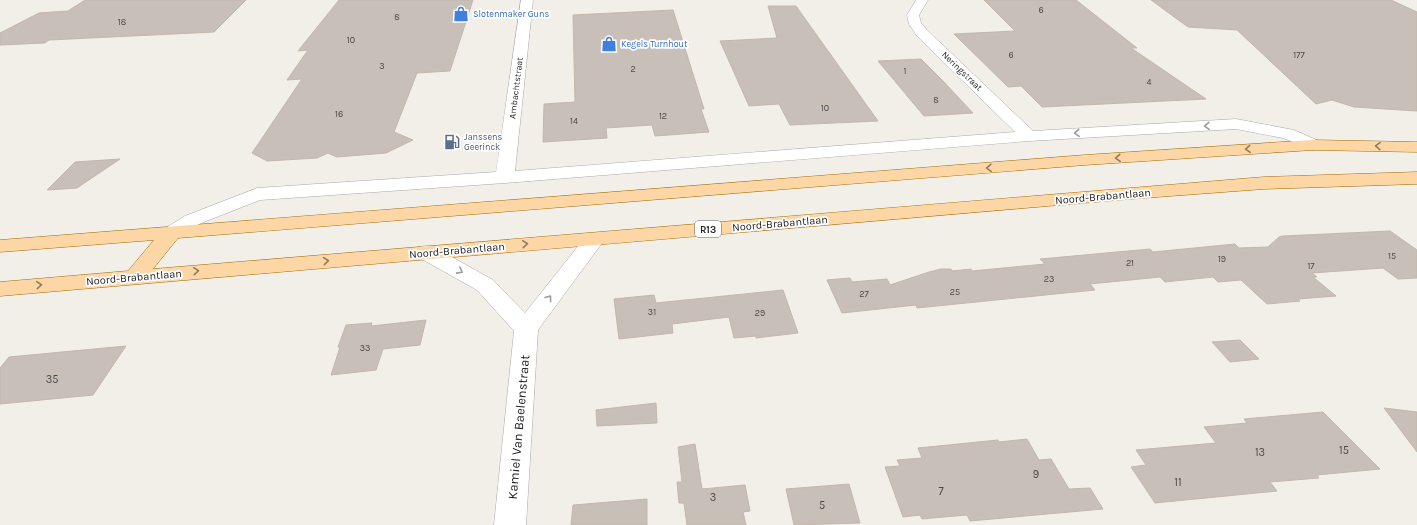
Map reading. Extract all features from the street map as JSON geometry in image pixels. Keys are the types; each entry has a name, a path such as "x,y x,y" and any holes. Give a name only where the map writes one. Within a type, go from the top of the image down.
{"main road":[{"path":"0,246 1061,162 1313,145 1417,147"},
{"name":"Noord-Brabantlaan","path":"0,289 426,252 1264,183 1417,178"},
{"path":"135,277 171,233"}],"street":[{"name":"Ambachtstraat","path":"505,177 527,0"},
{"name":"Neringstraat","path":"922,0 913,16 915,24 922,33 1029,136"},
{"path":"171,233 192,220 257,194 505,177 1029,136 1236,124 1288,134 1313,145"},
{"path":"426,252 485,285 526,329 594,239"},
{"name":"Kamiel Van Baelenstraat","path":"510,525 526,329"}],"building":[{"path":"85,0 246,0 214,32 49,40 45,43 0,45 0,33 39,13 68,11"},
{"path":"339,0 473,0 450,71 417,73 394,132 413,140 386,153 337,157 328,153 317,158 267,161 252,153 302,79 287,80 308,50 298,51"},
{"path":"984,0 1076,0 1137,48 1131,48 1206,99 1042,107 1021,86 1008,87 954,34 1015,31"},
{"path":"1151,0 1391,0 1417,12 1417,111 1354,107 1332,100 1316,104 1237,30 1188,27"},
{"path":"768,6 796,6 878,121 790,125 779,104 749,106 720,41 777,38"},
{"path":"673,10 704,109 701,109 709,132 655,136 652,125 606,128 607,138 543,142 544,104 575,102 573,15"},
{"path":"921,59 973,113 924,116 878,61"},
{"path":"120,159 77,188 47,190 75,162"},
{"path":"1390,231 1417,250 1417,278 1398,279 1383,268 1312,273 1317,277 1313,277 1336,296 1298,299 1300,301 1267,304 1241,280 1218,282 1213,277 1165,282 1160,277 1090,284 1095,290 917,308 916,305 842,313 827,280 850,278 852,282 887,279 890,285 941,269 951,269 952,271 971,269 972,271 1045,264 1040,259 1150,249 1153,252 1235,244 1239,248 1268,247 1279,237 1283,236"},
{"path":"783,290 798,333 756,338 756,336 734,338 729,317 672,324 673,333 619,339 614,299 654,295 656,303"},
{"path":"426,320 420,345 383,349 376,370 331,375 340,347 338,347 346,325 372,323 371,326"},
{"path":"1240,340 1259,359 1230,362 1212,342"},
{"path":"126,346 93,395 0,404 0,368 9,357"},
{"path":"656,403 657,423 597,426 596,410"},
{"path":"1384,408 1417,412 1417,452"},
{"path":"1323,412 1380,469 1317,475 1319,478 1270,482 1277,491 1155,503 1131,467 1146,465 1136,450 1216,443 1204,427 1247,423 1244,419"},
{"path":"1027,439 1039,460 1051,459 1069,489 1090,488 1103,509 970,521 967,515 922,519 920,515 903,517 885,467 900,466 897,460 922,458 918,448 998,440 999,442"},
{"path":"695,444 702,489 745,485 750,511 743,512 746,525 687,525 684,503 679,503 677,482 682,482 678,447"},
{"path":"849,484 860,523 794,525 786,489"},
{"path":"647,499 647,525 571,525 573,505"}],"place":[{"name":"Slotenmaker Guns","path":"461,14"},
{"name":"Kegels Turnhout","path":"609,44"},
{"name":"Janssens Geerinck","path":"452,142"}]}
